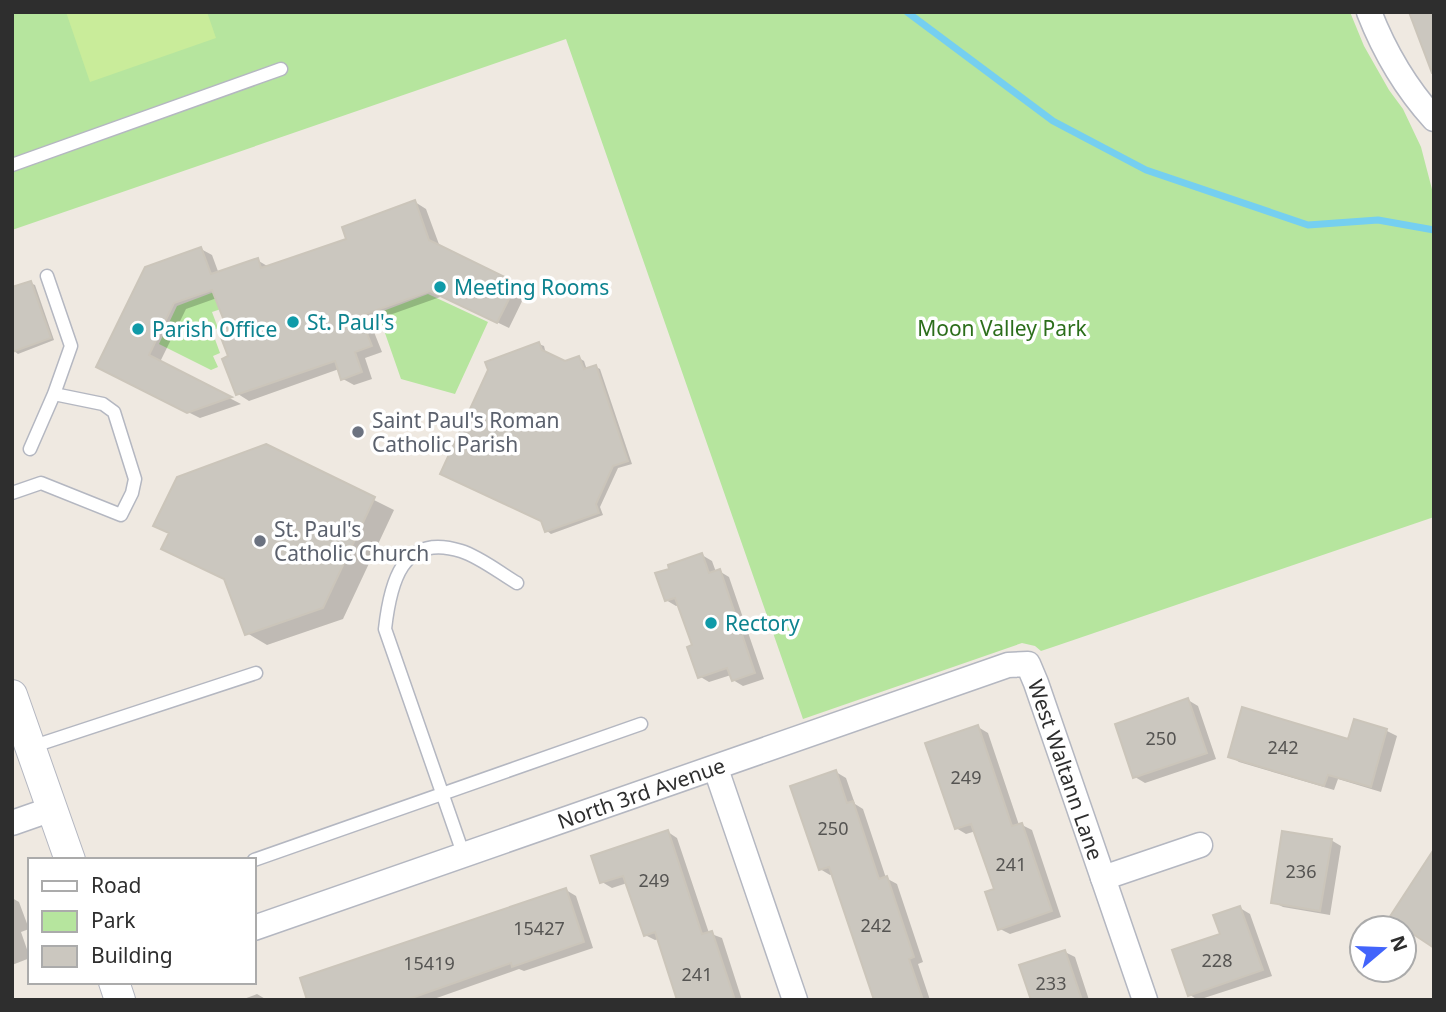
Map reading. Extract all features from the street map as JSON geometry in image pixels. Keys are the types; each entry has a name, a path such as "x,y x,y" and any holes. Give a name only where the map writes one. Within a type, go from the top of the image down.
{"street":[{"path":"1369,12 1388,57 1406,85 1434,119"},
{"name":"North 3rd Avenue","path":"256,927 1008,665 1028,664"},
{"name":"West Waltann Lane","path":"1028,664 1145,1000"},
{"path":"12,695 69,858"},
{"path":"716,768 795,1000"},
{"path":"12,823 52,809"},
{"name":"West Waltann Lane","path":"1103,877 1200,845"}],"lane":[{"path":"12,165 281,69"},
{"path":"30,449 71,346 47,276"},
{"path":"12,493 41,483 121,515 132,493 134,472 114,412 98,402 54,394"},
{"path":"464,856 385,629 394,578 401,566 419,552 439,548 463,552 517,583"},
{"path":"30,748 256,674"},
{"path":"256,859 641,724"}],"green space":[{"name":"Moon Valley Park","path":"12,12 1350,12 1364,46 1403,109 1421,147 1434,197 1434,517 1041,651 1035,646 1022,643 803,719 566,39 12,230"},
{"path":"66,12 207,12 216,38 90,82"},
{"path":"214,292 221,309 212,312 218,328 212,331 220,353 213,356 218,367 211,370 159,344 177,306"},
{"path":"428,294 488,322 455,394 401,379 378,313"}],"building":[{"path":"1409,12 1434,12 1434,73 1432,73"},
{"path":"415,200 429,240 517,283 497,323 430,291 360,316 372,346 355,352 362,372 341,380 335,361 236,395 222,359 228,356 220,335 228,331 212,290 174,303 149,355 232,397 187,413 96,367 145,267 201,247 211,274 258,258 261,268 346,239 342,227"},
{"path":"31,281 51,338 12,352 12,287"},
{"path":"539,342 542,350 565,361 579,356 584,369 596,365 628,461 613,466 596,504 599,513 545,532 541,521 440,474 488,370 485,362"},
{"name":"St. Paul's Catholic Church","path":"266,444 375,497 323,608 245,635 224,579 161,549 169,533 153,526 177,477"},
{"name":"Rectory","path":"702,553 709,573 720,569 755,673 732,681 727,668 698,678 687,647 692,645 675,598 665,601 655,573 669,569 668,565"},
{"path":"1188,698 1207,753 1133,778 1115,724"},
{"path":"1242,707 1348,739 1354,719 1387,729 1371,787 1328,775 1324,786 1228,757"},
{"path":"978,725 1012,826 1022,823 1052,911 998,930 985,892 994,889 971,824 955,829 925,743"},
{"path":"836,770 847,803 853,801 879,879 887,876 914,957 909,959 923,1000 874,1000 829,867 819,870 790,786"},
{"path":"668,830 702,934 712,931 735,1000 677,1000 655,932 644,936 623,876 600,883 591,856"},
{"path":"1282,831 1332,839 1320,911 1271,903"},
{"path":"1434,849 1434,948 1418,937 1418,914 1392,914"},
{"path":"566,888 584,942 512,967 511,963 406,1000 307,1000 300,978"},
{"path":"1240,906 1263,970 1188,996 1172,950 1220,934 1213,915"},
{"path":"1065,950 1082,1000 1031,1000 1019,965"}],"waterway":[{"path":"907,12 1053,121 1146,170 1308,225 1378,220 1434,230"}],"place":[{"name":"Meeting Rooms","path":"440,287"},
{"name":"St. Paul's","path":"293,322"},
{"name":"Parish Office","path":"138,329"},
{"name":"Saint Paul's Roman Catholic Parish","path":"358,432"},
{"name":"St. Paul's Catholic Church","path":"260,541"},
{"name":"Rectory","path":"711,623"}]}
